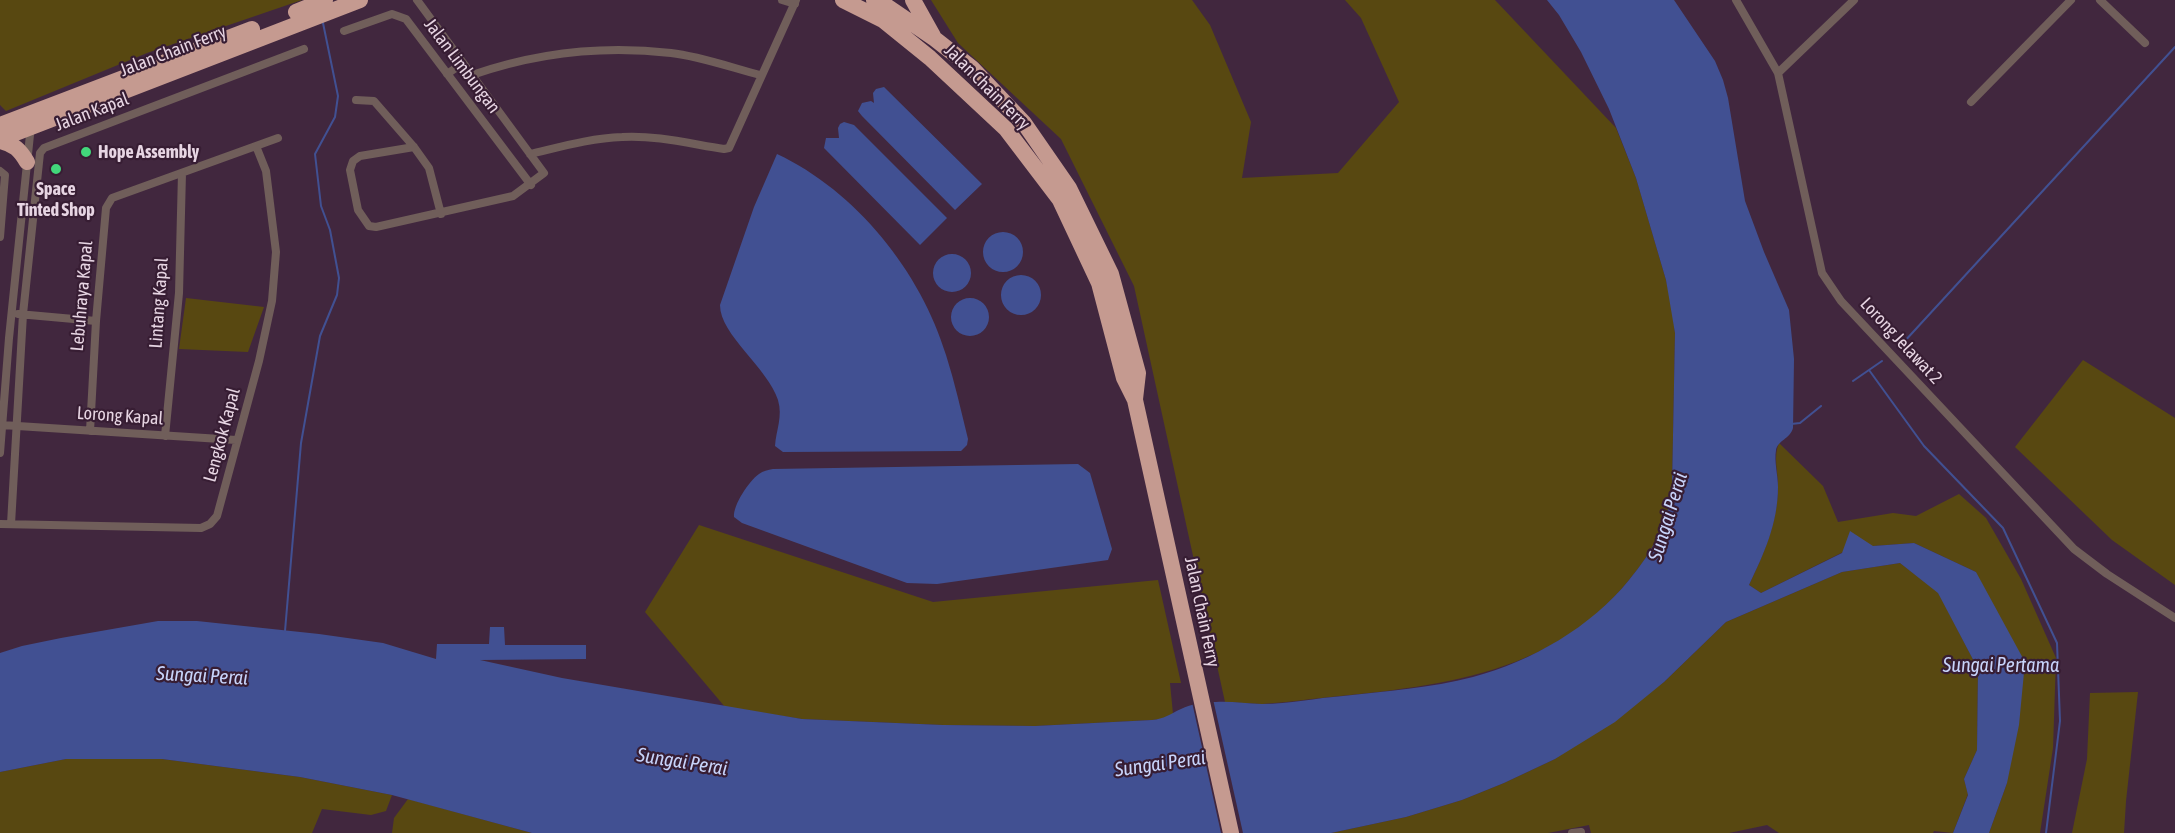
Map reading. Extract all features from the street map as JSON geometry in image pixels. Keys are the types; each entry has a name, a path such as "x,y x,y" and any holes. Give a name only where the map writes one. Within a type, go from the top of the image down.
{"highway":[{"name":"Jalan Chain Ferry","path":"297,17 325,0"},
{"name":"Jalan Chain Ferry","path":"0,140 29,121 297,17 360,0"},
{"name":"Jalan Chain Ferry","path":"843,0 883,20 930,58 1006,129 1060,200 1099,283 1124,378 1135,400 1231,833"},
{"name":"Jalan Chain Ferry","path":"874,0 934,39 972,69 1024,123 1069,188 1111,274 1138,373 1135,400"},
{"path":"913,0 934,39"},
{"name":"Jalan Chain Ferry","path":"0,125 29,121"},
{"path":"0,140 21,151 27,162"}],"street":[{"path":"418,2 430,0"},
{"path":"530,154 581,142 622,137 729,148 760,75 795,2 782,0"},
{"name":"Lorong Jelawat 2","path":"1736,0 1778,73 1821,273 1828,284 1841,301 2074,549 2107,574 2175,618"},
{"path":"1778,73 1854,0"},
{"path":"1971,102 2071,0"},
{"path":"2100,0 2145,43"},
{"name":"Jalan Limbungan","path":"344,31 392,14 406,19 531,185 544,173 418,2"},
{"name":"Jalan Kapal","path":"11,524 23,314 40,153 44,148 304,49"},
{"path":"472,75 509,62 591,49 672,53 760,75"},
{"path":"447,74 463,63"},
{"path":"356,100 374,101 414,147 432,176 441,214"},
{"name":"Jalan Kapal","path":"0,453 4,338 11,313 27,162 29,121"},
{"name":"Lebuhraya Kapal","path":"90,431 96,321 106,208 112,198 278,138"},
{"name":"Lengkok Kapal","path":"0,524 201,528 210,524 217,516 259,361 272,302 276,252 266,171 256,146"},
{"path":"414,147 360,156 353,161 350,170 358,210 369,226 376,227 441,214 513,196 531,185"},
{"path":"0,237 2,173"},
{"name":"Lintang Kapal","path":"165,436 179,293 182,173"},
{"path":"11,313 96,321"},
{"name":"Lorong Kapal","path":"2,425 236,440"}],"shaded area":[{"path":"0,0 302,0 147,53 6,111 0,105"},
{"path":"931,0 1192,0 1210,25 1251,122 1242,178 1338,173 1399,102 1361,18 1345,0 1495,0 1616,128 1636,178 1666,280 1675,333 1672,487 1667,513 1658,537 1629,580 1595,615 1557,642 1516,662 1472,676 1380,692 1286,702 1262,704 1225,702 1134,286 1061,139 958,43"},
{"path":"186,298 264,307 248,352 179,349"},
{"path":"2083,360 2175,418 2175,585 2112,540 2015,447"},
{"path":"1779,443 1823,486 1838,522 1893,513 1916,516 1959,494 1986,518 2021,579 2056,658 2053,748 2040,833 1989,833 2007,783 1976,572 1914,543 1873,546 1843,552 1761,593 1749,585 1765,549 1776,512 1778,486 1776,459"},
{"path":"699,525 933,602 1158,580 1181,683 1170,683 1173,714 1152,720 1035,726 943,725 802,719 725,707 645,612"},
{"path":"1900,563 1938,592 1978,669 1977,750 1964,779 1968,794 1953,833 1934,831 1933,833 1779,833 1767,825 1729,833 1591,833 1589,825 1548,833 1331,833 1406,817 1462,800 1555,759 1664,682 1726,622 1842,572"},
{"path":"2138,692 2124,833 2072,833 2087,759 2090,693"},
{"path":"66,759 162,759 300,777 392,795 386,811 371,815 322,809 312,833 0,833 0,772"},
{"path":"408,799 532,833 392,833 394,818"}],"water":[{"path":"1547,0 1674,0 1715,61 1728,98 1745,201 1789,310 1794,359 1793,428 1776,450 1778,487 1776,513 1765,550 1749,585 1761,593 1842,553 1850,531 1873,546 1914,543 1976,572 2025,662 2019,725 2007,783 1989,833 1953,833 1968,795 1964,779 1977,750 1978,669 1938,593 1900,563 1842,572 1726,622 1664,682 1615,722 1555,759 1462,800 1406,817 1331,833 532,833 392,795 300,777 162,759 66,759 0,772 0,653 61,638 158,621 197,621 319,634 383,643 436,659 437,644 489,644 490,627 504,627 505,645 586,645 586,659 480,660 562,678 802,719 943,725 1035,726 1152,720 1203,703 1272,704 1408,689 1473,677 1538,652 1578,627 1614,597 1652,548 1663,525 1672,487 1675,333 1666,280 1636,178 1609,109 1581,52 1559,15"},
{"path":"884,87 982,184 955,210 858,111 862,103 871,101 874,103 873,93 876,89"},
{"path":"844,122 854,125 947,218 920,245 824,148 826,138 839,138 838,128"},
{"path":"777,154 806,170 833,189 859,212 882,237 920,294 935,324 955,386 968,439 967,445 961,451 783,452 775,446 780,418 778,400 765,376 728,328 720,305 754,207"},
{"path":"1003,232 1017,238 1023,252 1017,266 1003,272 989,266 983,252 989,238"},
{"path":"952,254 966,259 971,273 966,287 952,292 938,287 933,273 938,259"},
{"path":"1021,275 1035,281 1041,295 1035,309 1021,315 1007,309 1001,295 1007,281"},
{"path":"970,298 984,303 989,317 984,331 970,336 956,331 951,317 956,303"},
{"path":"1078,464 1090,473 1112,549 1108,560 937,584 907,583 742,523 734,517 742,494 755,477 773,469"}],"pier":[{"path":"1213,699 1243,833 1221,833 1192,702"}],"waterway":[{"path":"285,631 301,443 320,336 337,295 339,278 330,230 321,206 315,154 335,117 338,96 323,23"},
{"path":"1903,343 2175,47"},
{"path":"1853,381 1882,361"},
{"name":"Sungai Pertama","path":"1869,370 1924,446 2003,528 2057,643 2060,721 2046,833"},
{"path":"1791,424 1800,423 1821,406"}],"place":[{"name":"Hope Assembly","path":"86,152"},
{"name":"Space Tinted Shop","path":"56,169"}],"water label":[{"name":"Sungai Perai","path":"1668,517"},
{"name":"Sungai Perai","path":"202,676"},
{"name":"Sungai Perai","path":"682,762"},
{"name":"Sungai Perai","path":"1160,764"}]}
